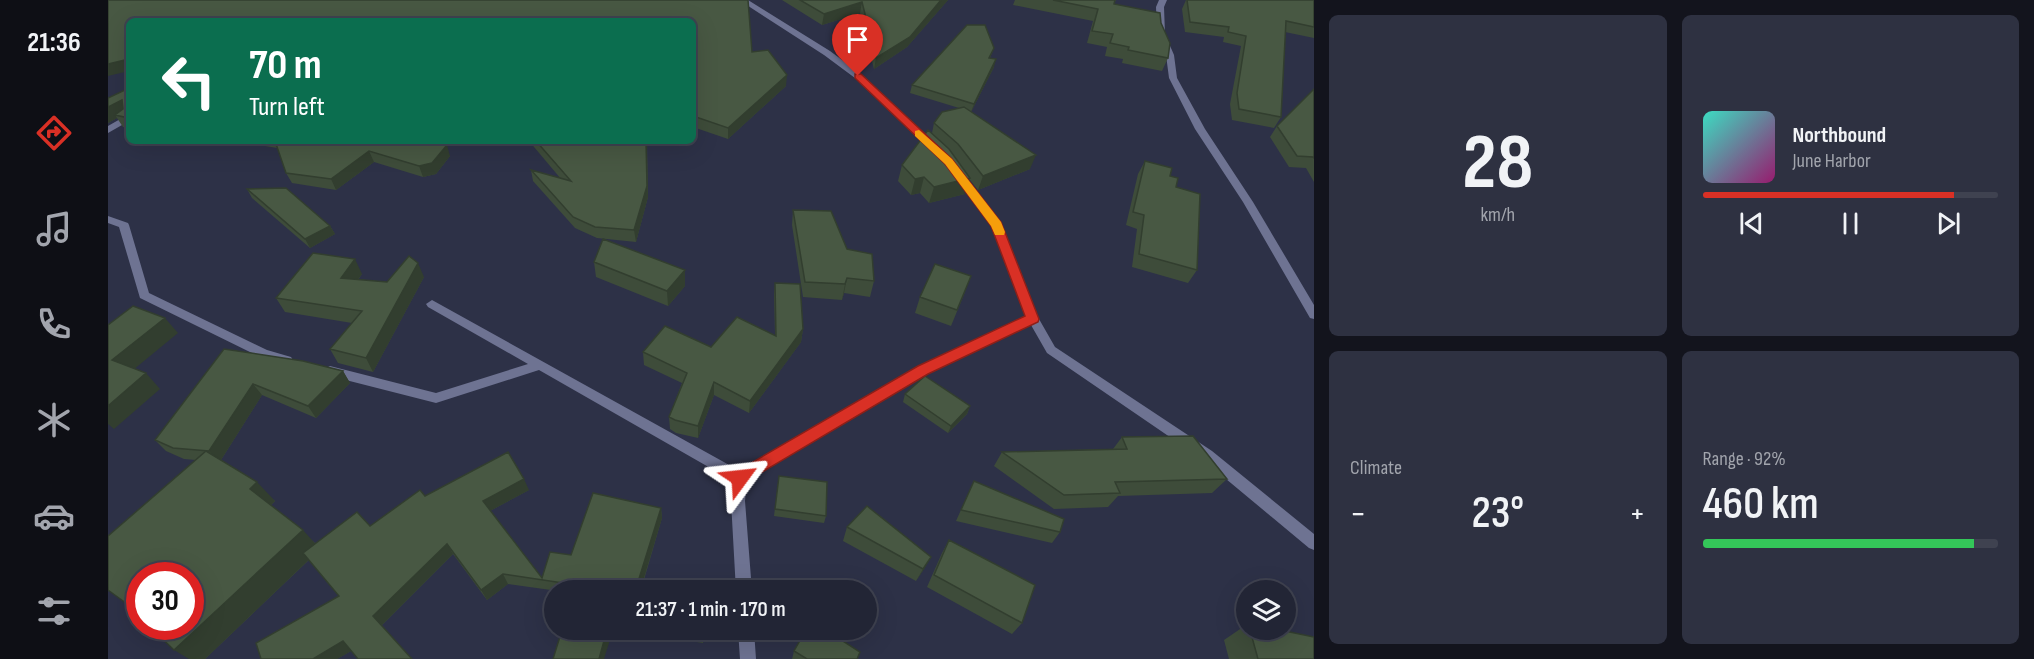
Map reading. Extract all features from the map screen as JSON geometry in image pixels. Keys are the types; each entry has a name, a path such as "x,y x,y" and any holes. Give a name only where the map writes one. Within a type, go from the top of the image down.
{"street":[{"path":"742,0 827,53 858,76 944,158 996,225 1033,319 1051,350 1207,454 1314,543"},
{"path":"1163,0 1160,7 1161,34 1170,56 1173,78 1200,129 1248,202 1314,315"},
{"path":"108,130 126,119"},
{"path":"108,219 124,225 144,295 264,354 299,363"},
{"path":"432,304 740,478"},
{"path":"740,478 923,370 1033,319"},
{"path":"322,369 436,398 540,365"},
{"path":"740,478 738,501 743,580"},
{"path":"747,640 748,659"}],"building":[{"path":"108,0 748,0 752,52 768,50 787,75 728,128 696,117 696,18 126,18 126,60 108,64"},
{"path":"800,0 941,0 910,37 876,58 862,2 824,14"},
{"path":"1053,0 1115,0 1114,4 1160,13 1161,23 1170,43 1168,58 1128,50 1129,47 1110,43 1113,34 1092,31 1098,9"},
{"path":"1187,0 1314,0 1314,27 1286,21 1281,117 1239,109 1237,93 1246,36 1228,32 1229,27 1190,22"},
{"path":"967,25 985,25 994,48 989,58 996,59 974,104 912,85"},
{"path":"126,89 126,117 115,115 123,109 122,100 108,107 108,98"},
{"path":"1314,89 1314,158 1297,156 1277,126"},
{"path":"964,107 1036,155 983,176 958,144 934,123 942,112"},
{"path":"928,130 949,149 970,178 934,187 924,177 915,179 902,165"},
{"path":"276,144 447,145 432,163 419,166 369,151 331,179 286,173"},
{"path":"539,144 646,144 647,186 634,230 595,227 573,217 531,170 571,181"},
{"path":"1145,161 1172,168 1170,176 1178,178 1176,187 1200,194 1197,270 1139,254 1144,215 1133,212"},
{"path":"286,188 330,226 305,239 247,189"},
{"path":"793,210 831,211 847,249 872,254 874,281 847,278 845,284 805,282"},
{"path":"603,239 685,270 667,291 594,262"},
{"path":"313,253 355,259 341,278 387,282 409,256 418,263 366,358 330,349 362,311 276,298"},
{"path":"935,264 971,276 957,310 920,297"},
{"path":"775,283 800,284 803,329 750,401 714,382 698,426 669,417 687,373 643,352 665,326 711,347 737,317 776,336"},
{"path":"133,306 165,318 112,360 146,373 108,406 108,325"},
{"path":"224,349 303,361 343,371 308,406 253,384 209,451 173,448 155,440"},
{"path":"925,376 970,406 951,426 905,394"},
{"path":"1193,436 1227,479 1115,482 1120,493 1064,495 1002,452 1127,449 1122,437"},
{"path":"206,451 257,482 250,489 303,530 204,622 204,562 126,562 126,604 108,590 108,536"},
{"path":"508,452 524,479 483,501 542,578 550,552 571,555 593,493 661,508 639,580 544,580 503,574 481,590 447,544 373,616 412,659 358,659 343,641 313,659 261,659 256,643 339,596 303,553 357,512 370,526 420,490 425,496"},
{"path":"779,476 827,482 826,516 775,509"},
{"path":"974,481 1064,519 1060,532 961,510"},
{"path":"867,506 931,557 923,569 847,527"},
{"path":"949,540 1035,585 1022,623 934,575"},
{"path":"1296,633 1314,637 1314,659 1258,659 1253,640 1296,640"},
{"path":"164,640 185,640 174,650"},
{"path":"559,640 604,640 599,659 553,659"},
{"path":"800,640 841,640 860,652 857,659 807,659 794,651"}],"slow traffic":[{"path":"919,134 949,161 999,232"}],"route":[{"path":"740,478 923,370 1033,319 996,225 949,161 858,76"}]}
